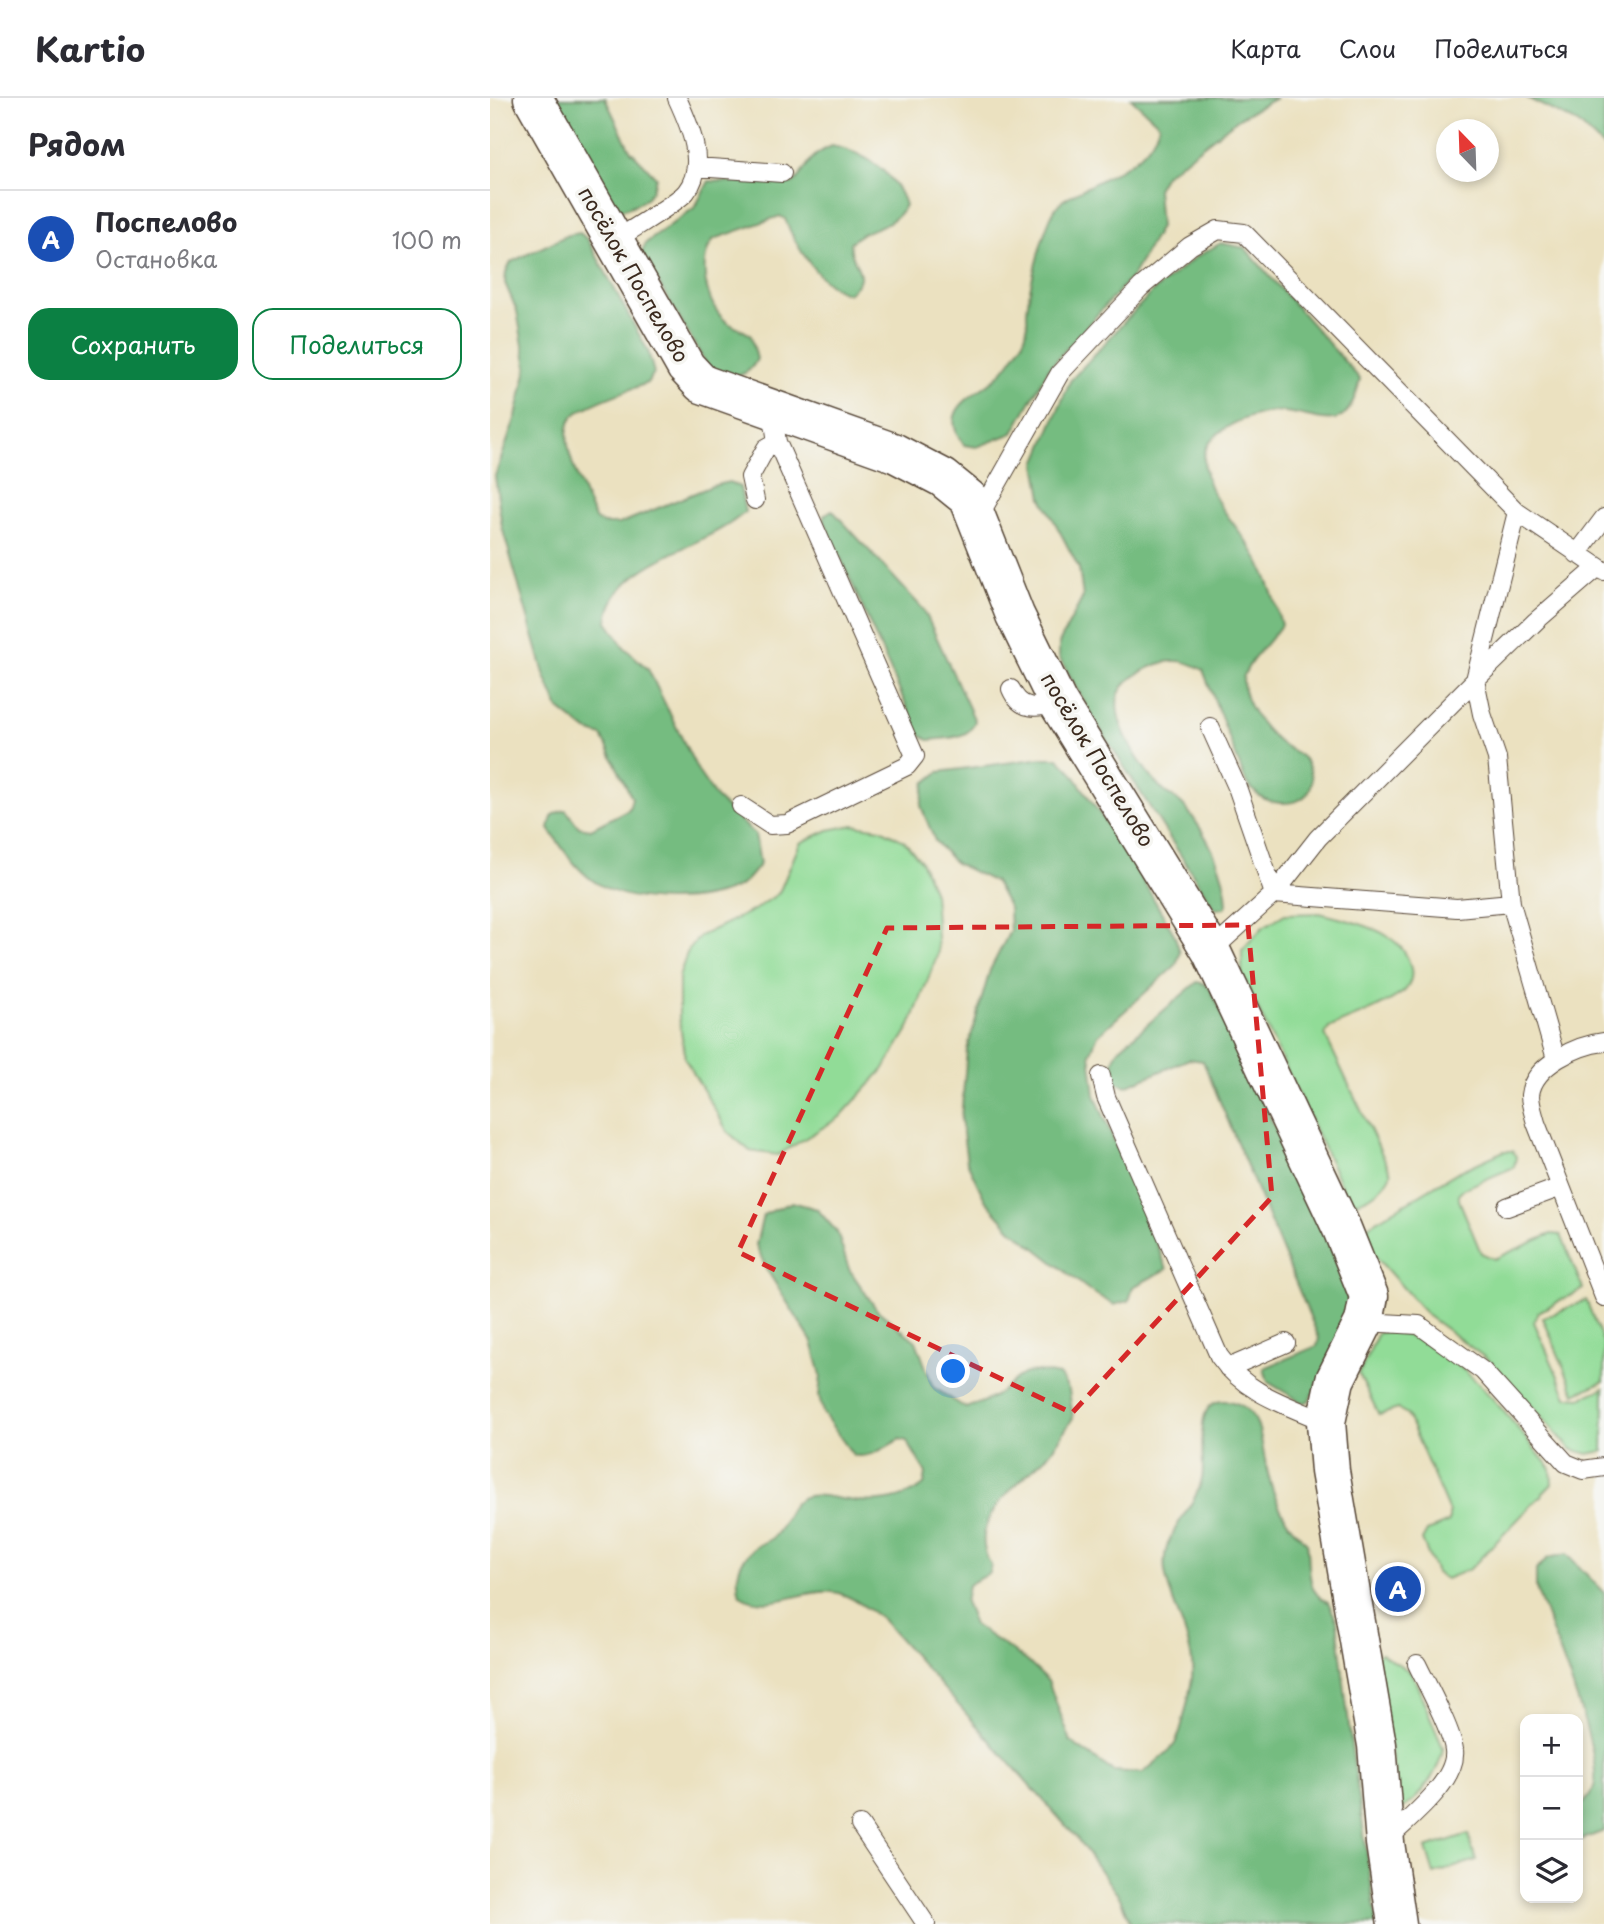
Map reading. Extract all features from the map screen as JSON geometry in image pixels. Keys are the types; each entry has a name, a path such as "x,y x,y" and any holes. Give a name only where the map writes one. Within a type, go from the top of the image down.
{"street":[{"name":"посёлок Поспелово","path":"533,98 686,368 702,384 775,426 895,453 943,478 969,499 1015,615 1058,703 1211,951 1342,1229 1369,1296 1364,1322 1335,1380 1326,1422 1330,1471 1377,1745 1385,1843 1397,1924"}],"lane":[{"path":"613,242 686,192 696,167 691,129 677,98"},
{"path":"696,167 782,173"},
{"path":"978,518 1060,373 1141,287 1190,246 1218,230 1244,233 1517,512 1600,569 1535,621 1318,838 1274,894 1211,951"},
{"path":"755,500 750,477 775,426"},
{"path":"741,806 771,825 787,824 907,766 915,756 775,426"},
{"path":"1517,512 1475,680 1482,714 1497,758 1511,903 1556,1059"},
{"path":"1577,554 1604,518"},
{"path":"1010,689 1016,700 1024,706 1036,709 1058,703"},
{"path":"1210,727 1237,787 1274,894"},
{"path":"1274,894 1457,908 1511,903"},
{"path":"1604,1042 1556,1059 1539,1076 1530,1095 1536,1123 1604,1297"},
{"path":"1101,1076 1106,1097 1219,1356 1228,1368 1255,1392 1326,1422"},
{"path":"1507,1207 1561,1187"},
{"path":"1364,1322 1419,1325 1483,1371 1566,1464 1583,1470 1604,1467"},
{"path":"1228,1368 1286,1343"},
{"path":"1385,1843 1445,1782 1453,1765 1454,1749 1417,1664"},
{"path":"860,1825 926,1924"}],"highlighted area":[{"path":"1248,925 1272,1197 1072,1413 738,1252 887,928"}],"green space":[{"path":"551,98 605,98 630,150 656,177 652,190 645,199 621,210 613,206"},
{"path":"1131,98 1276,98 1239,118 1165,175 1157,189 1160,227 1133,275 1049,368 1013,433 977,447 964,445 956,433 956,413 961,405 1001,373 1024,338 1034,270 1044,235 1056,208 1062,201 1132,161 1153,139 1159,124"},
{"path":"1527,98 1604,98 1604,148 1578,123"},
{"path":"832,146 856,153 877,166 894,183 905,205 894,219 850,243 860,275 856,286 848,293 828,283 818,274 802,252 785,219 780,216 714,239 705,258 709,294 720,315 751,336 757,359 749,371 738,376 712,374 641,253 646,243 695,207 709,181 792,184 812,159"},
{"path":"580,233 588,240 648,351 654,373 647,383 593,404 577,413 570,422 567,434 572,464 595,519 603,524 619,524 712,486 729,482 740,487 745,512 728,525 642,570 625,584 613,601 607,622 624,647 648,669 699,773 717,799 755,834 760,864 738,887 706,897 649,899 614,892 585,874 549,829 553,815 566,810 579,827 591,829 629,809 632,798 602,736 587,731 559,709 545,677 502,527 495,476 516,416 527,368 517,311 505,283 506,272 511,262 568,235"},
{"path":"1221,243 1245,248 1360,379 1355,397 1342,416 1325,419 1285,412 1262,413 1223,430 1206,448 1204,458 1205,471 1214,496 1262,568 1281,625 1247,668 1243,682 1244,691 1255,715 1266,730 1307,763 1311,775 1308,792 1295,801 1278,803 1261,797 1253,790 1246,782 1203,670 1197,667 1176,661 1158,664 1128,681 1118,697 1120,721 1140,761 1164,791 1181,802 1214,852 1223,878 1227,904 1225,908 1215,909 1095,721 1059,657 1059,643 1083,597 1079,568 1042,498 1036,463 1070,381 1151,293 1196,257"},
{"path":"832,510 924,610 975,721 968,732 956,737 928,740 918,732 825,523 824,515"},
{"path":"1058,758 1070,770 1128,855 1174,934 1180,952 1176,965 1098,1035 1090,1054 1095,1095 1167,1269 1133,1287 1129,1301 1114,1305 1089,1290 1011,1229 985,1200 967,1162 961,1119 967,1050 990,970 1010,931 1009,908 995,882 955,863 935,841 921,806 925,783 939,772"},
{"path":"854,825 881,829 904,841 921,861 934,893 938,953 910,1026 883,1070 840,1117 778,1155 750,1151 728,1132 685,1059 679,1017 679,977 688,950 700,936 754,910 779,893 800,843 828,830"},
{"path":"1320,913 1361,924 1388,936 1406,955 1411,972 1411,979 1402,993 1376,1008 1329,1028 1325,1035 1391,1173 1374,1194 1356,1202 1349,1202 1242,975 1242,950 1263,927 1285,914"},
{"path":"1197,982 1205,984 1211,990 1336,1260 1349,1302 1345,1330 1309,1401 1303,1403 1268,1382 1264,1368 1317,1346 1319,1338 1203,1061 1189,1059 1126,1086 1115,1082 1113,1064 1120,1048"},
{"path":"1504,1151 1513,1151 1516,1157 1514,1167 1463,1189 1459,1193 1459,1200 1481,1253 1494,1259 1551,1234 1561,1235 1583,1289 1538,1312 1534,1322 1567,1397 1581,1398 1604,1388 1603,1451 1588,1454 1571,1449 1491,1362 1428,1316 1368,1248 1364,1231 1368,1226 1456,1173"},
{"path":"792,1202 817,1209 837,1232 849,1269 877,1310 916,1341 933,1387 966,1408 988,1400 1017,1377 1032,1372 1059,1375 1069,1390 1073,1418 1049,1454 997,1505 984,1534 984,1549 991,1565 989,1573 968,1585 965,1602 974,1625 1027,1661 1048,1681 1071,1742 1113,1771 1143,1773 1177,1740 1192,1678 1192,1665 1187,1638 1168,1584 1165,1557 1172,1534 1198,1491 1202,1479 1202,1432 1207,1410 1213,1404 1227,1401 1239,1404 1250,1412 1259,1431 1268,1474 1279,1506 1290,1526 1307,1543 1312,1585 1320,1598 1328,1602 1337,1621 1377,1924 1131,1924 1120,1898 1076,1837 881,1618 839,1593 820,1592 762,1602 740,1595 738,1573 743,1560 753,1549 773,1537 801,1498 816,1495 852,1501 895,1499 924,1485 926,1473 907,1441 900,1439 871,1454 853,1455 823,1413 819,1396 821,1375 812,1342 767,1270 756,1245 763,1215"},
{"path":"1586,1300 1604,1344 1604,1381 1575,1394 1543,1318"},
{"path":"1391,1331 1416,1339 1461,1368 1499,1406 1551,1469 1552,1484 1470,1569 1446,1579 1436,1573 1422,1540 1427,1531 1449,1522 1449,1512 1407,1414 1398,1409 1379,1415 1359,1374 1378,1333"},
{"path":"1567,1554 1604,1593 1604,1831 1583,1839 1583,1804 1594,1786 1594,1763 1583,1714 1536,1588 1536,1570 1548,1558"},
{"path":"1381,1653 1412,1673 1443,1748 1438,1765 1428,1783 1400,1810 1376,1656"},
{"path":"1468,1834 1476,1860 1434,1874 1426,1848"}],"place":[{"name":"Поспелово","path":"1398,1589"}]}
